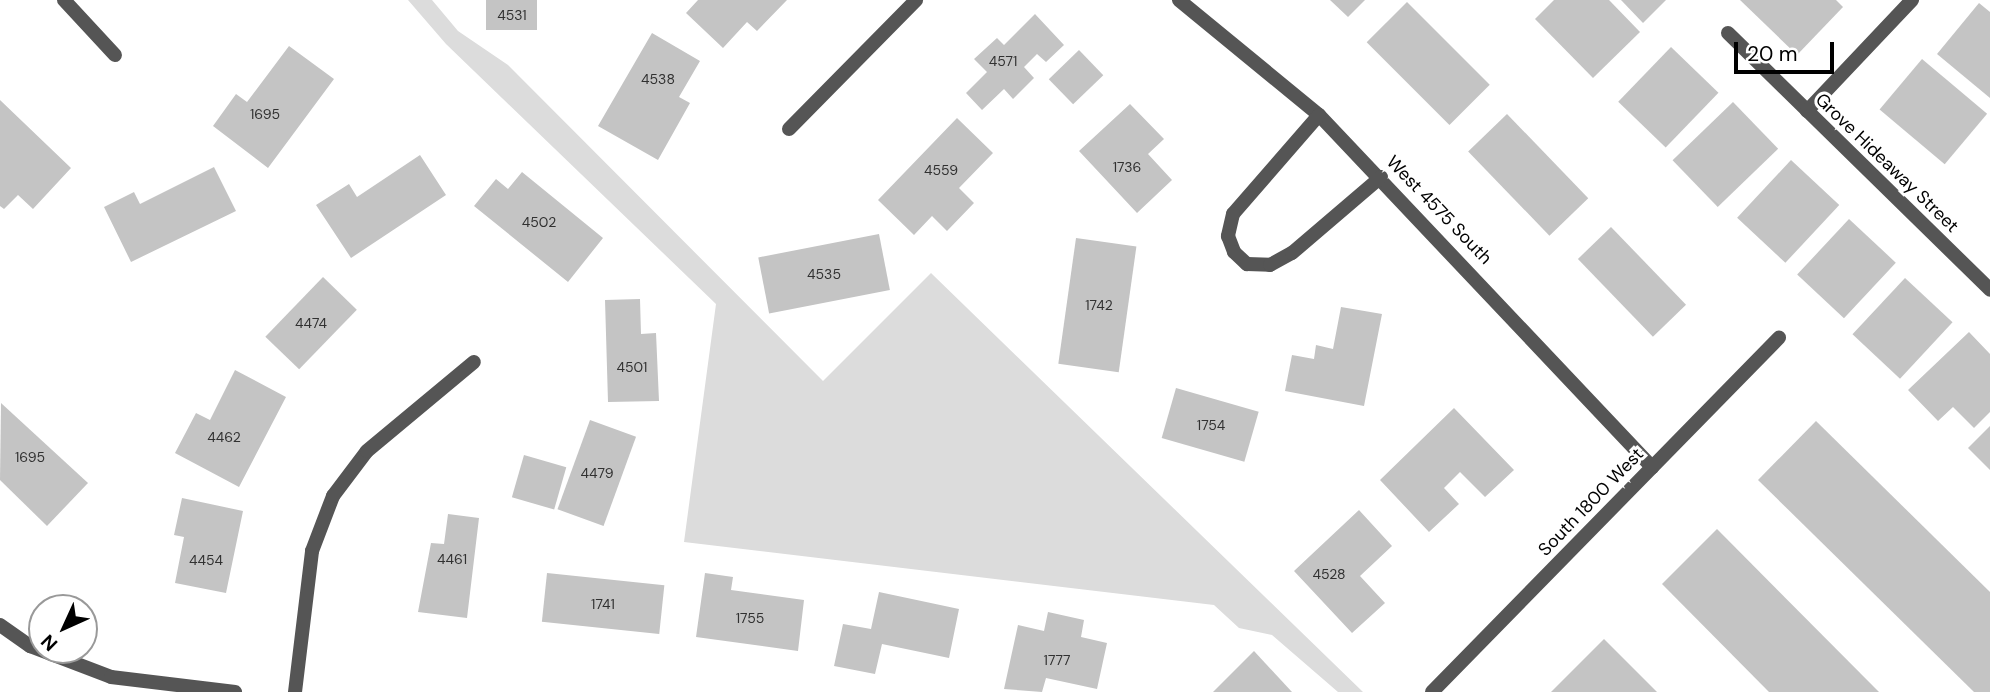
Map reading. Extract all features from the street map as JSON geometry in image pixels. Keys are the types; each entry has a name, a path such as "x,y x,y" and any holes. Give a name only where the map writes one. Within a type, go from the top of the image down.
{"street":[{"path":"64,0 116,55"},
{"path":"789,130 916,0"},
{"name":"West 4575 South","path":"1179,0 1320,115 1652,467"},
{"path":"1807,111 1912,0"},
{"name":"Grove Hideaway Street","path":"1728,33 1990,290"},
{"path":"1320,115 1233,214 1228,236 1234,252 1247,264 1270,265 1292,253 1381,177"},
{"name":"South 1800 West","path":"1432,692 1779,338"},
{"path":"295,692 312,551 333,496 367,451 474,362"},
{"path":"0,625 30,646 111,677 199,690 235,692"}],"shaded area":[{"path":"408,0 432,0 458,31 508,65 823,381 931,273 1363,692 1338,692 1272,635 1239,628 1214,605 684,542 716,304 446,44"}],"building":[{"path":"486,0 537,0 537,30 486,30"},
{"path":"698,0 787,0 757,31 747,22 723,48 686,13"},
{"path":"1330,0 1365,0 1348,17"},
{"path":"1554,0 1609,0 1640,32 1593,78 1535,19"},
{"path":"1621,0 1666,0 1643,23"},
{"path":"1740,0 1836,0 1843,7 1797,55"},
{"path":"1407,2 1490,85 1449,125 1367,42"},
{"path":"1979,3 1990,12 1990,98 1937,54"},
{"path":"1035,14 1064,45 1046,62 1037,54 1024,67 1034,78 1013,99 1004,89 982,110 966,93 987,72 974,59 997,38 1004,45"},
{"path":"652,33 700,61 679,97 690,103 658,160 598,126"},
{"path":"289,46 334,79 268,168 213,126 236,94 247,102"},
{"path":"1671,47 1718,93 1666,148 1618,102"},
{"path":"1079,50 1103,75 1073,104 1049,79"},
{"path":"1922,59 1987,114 1945,164 1880,110"},
{"path":"0,100 71,168 33,209 18,195 4,209 0,206"},
{"path":"1733,102 1778,149 1718,207 1673,160"},
{"path":"1130,104 1164,139 1148,154 1172,180 1137,213 1079,151"},
{"path":"1507,114 1588,198 1549,236 1468,152"},
{"path":"957,118 993,153 959,188 974,203 947,231 932,216 914,235 878,200"},
{"path":"420,155 446,195 351,258 316,205 349,184 357,197"},
{"path":"1791,160 1839,205 1785,263 1737,218"},
{"path":"214,167 236,211 131,262 104,207 134,192 140,204"},
{"path":"522,172 603,238 568,282 474,206 496,179 508,189"},
{"path":"1849,219 1896,263 1844,318 1797,275"},
{"path":"1611,227 1686,305 1653,337 1578,259"},
{"path":"879,234 890,290 769,313 758,257"},
{"path":"1076,238 1136,246 1119,372 1058,364"},
{"path":"323,277 357,310 299,369 265,337"},
{"path":"1905,278 1953,322 1900,379 1852,334"},
{"path":"640,299 641,334 656,333 659,401 608,402 605,300"},
{"path":"1341,307 1382,314 1364,406 1285,391 1292,355 1314,359 1316,345 1333,349"},
{"path":"1969,332 1990,354 1990,412 1974,428 1953,407 1938,421 1908,390"},
{"path":"235,370 286,397 239,487 175,453 196,413 210,420"},
{"path":"1176,388 1259,412 1244,462 1162,438"},
{"path":"1,403 88,483 47,526 0,480"},
{"path":"1454,408 1514,470 1485,497 1460,472 1444,488 1459,504 1429,532 1380,480"},
{"path":"590,420 636,437 604,526 558,509"},
{"path":"1816,421 1990,592 1990,692 1974,692 1758,480"},
{"path":"1990,426 1990,470 1968,448"},
{"path":"524,455 566,467 554,509 512,497"},
{"path":"182,498 243,511 226,593 175,583 184,537 174,535"},
{"path":"1359,510 1392,546 1360,576 1385,603 1352,633 1294,571"},
{"path":"448,514 479,518 467,618 418,612 431,543 444,544"},
{"path":"1717,529 1879,692 1769,692 1662,584"},
{"path":"547,573 664,585 659,634 542,622"},
{"path":"705,573 733,577 731,590 804,600 798,651 696,637"},
{"path":"879,592 959,609 949,658 882,644 875,674 834,666 843,624 871,629"},
{"path":"1048,612 1084,620 1081,637 1107,643 1097,689 1046,678 1042,692 1004,689 1018,625 1044,631"},
{"path":"1604,639 1657,692 1551,692"},
{"path":"1254,651 1292,692 1213,692"}]}
